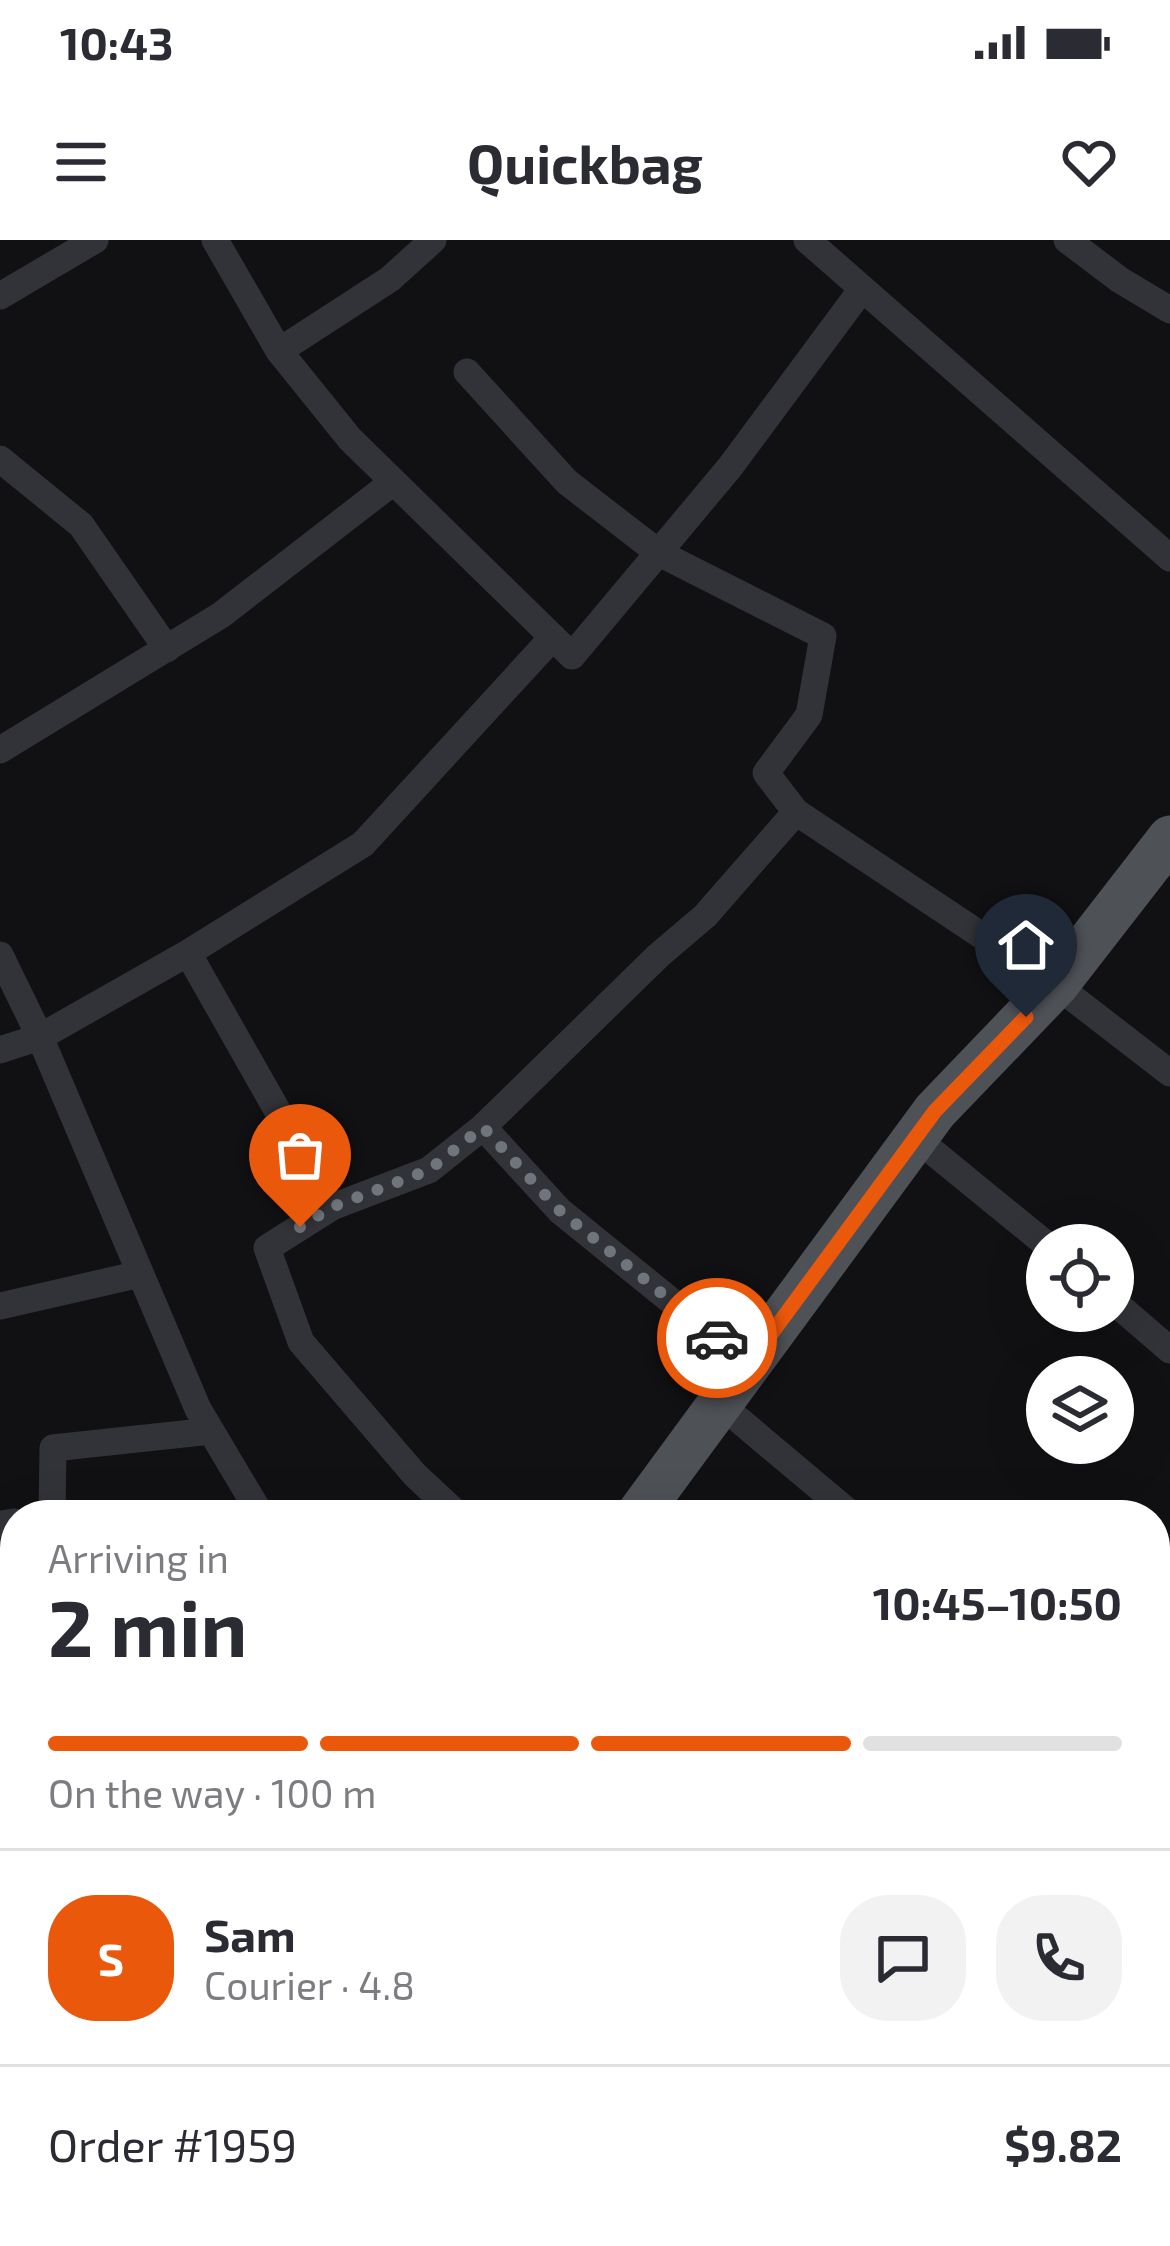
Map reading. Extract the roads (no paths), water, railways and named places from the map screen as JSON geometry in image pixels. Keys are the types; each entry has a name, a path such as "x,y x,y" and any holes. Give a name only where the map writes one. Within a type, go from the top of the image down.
{"main road":[{"path":"649,1500 935,1111 1056,986 1170,838"}],"street":[{"path":"0,296 95,240"},
{"path":"215,240 279,351 350,440 572,656 730,467 862,289"},
{"path":"279,351 390,279 433,240"},
{"path":"807,240 1170,558"},
{"path":"1067,240 1170,310"},
{"path":"466,372 567,482 658,553 823,636 808,715 766,773 796,812 1056,986 1170,1073"},
{"path":"0,459 81,525 167,649"},
{"path":"0,750 221,615 393,482"},
{"path":"0,1050 40,1037 188,953 363,844 553,637"},
{"path":"442,1500 301,1342 267,1248 332,1207 429,1170 483,1127 705,916 796,812"},
{"path":"188,953 332,1207"},
{"path":"0,955 211,1431 252,1500"},
{"path":"483,1127 560,1211 749,1364"},
{"path":"916,1138 1026,1228"},
{"path":"0,1306 140,1274"},
{"path":"1134,1319 1170,1350"},
{"path":"720,1404 834,1500"},
{"path":"52,1500 53,1448 211,1431"}]}
